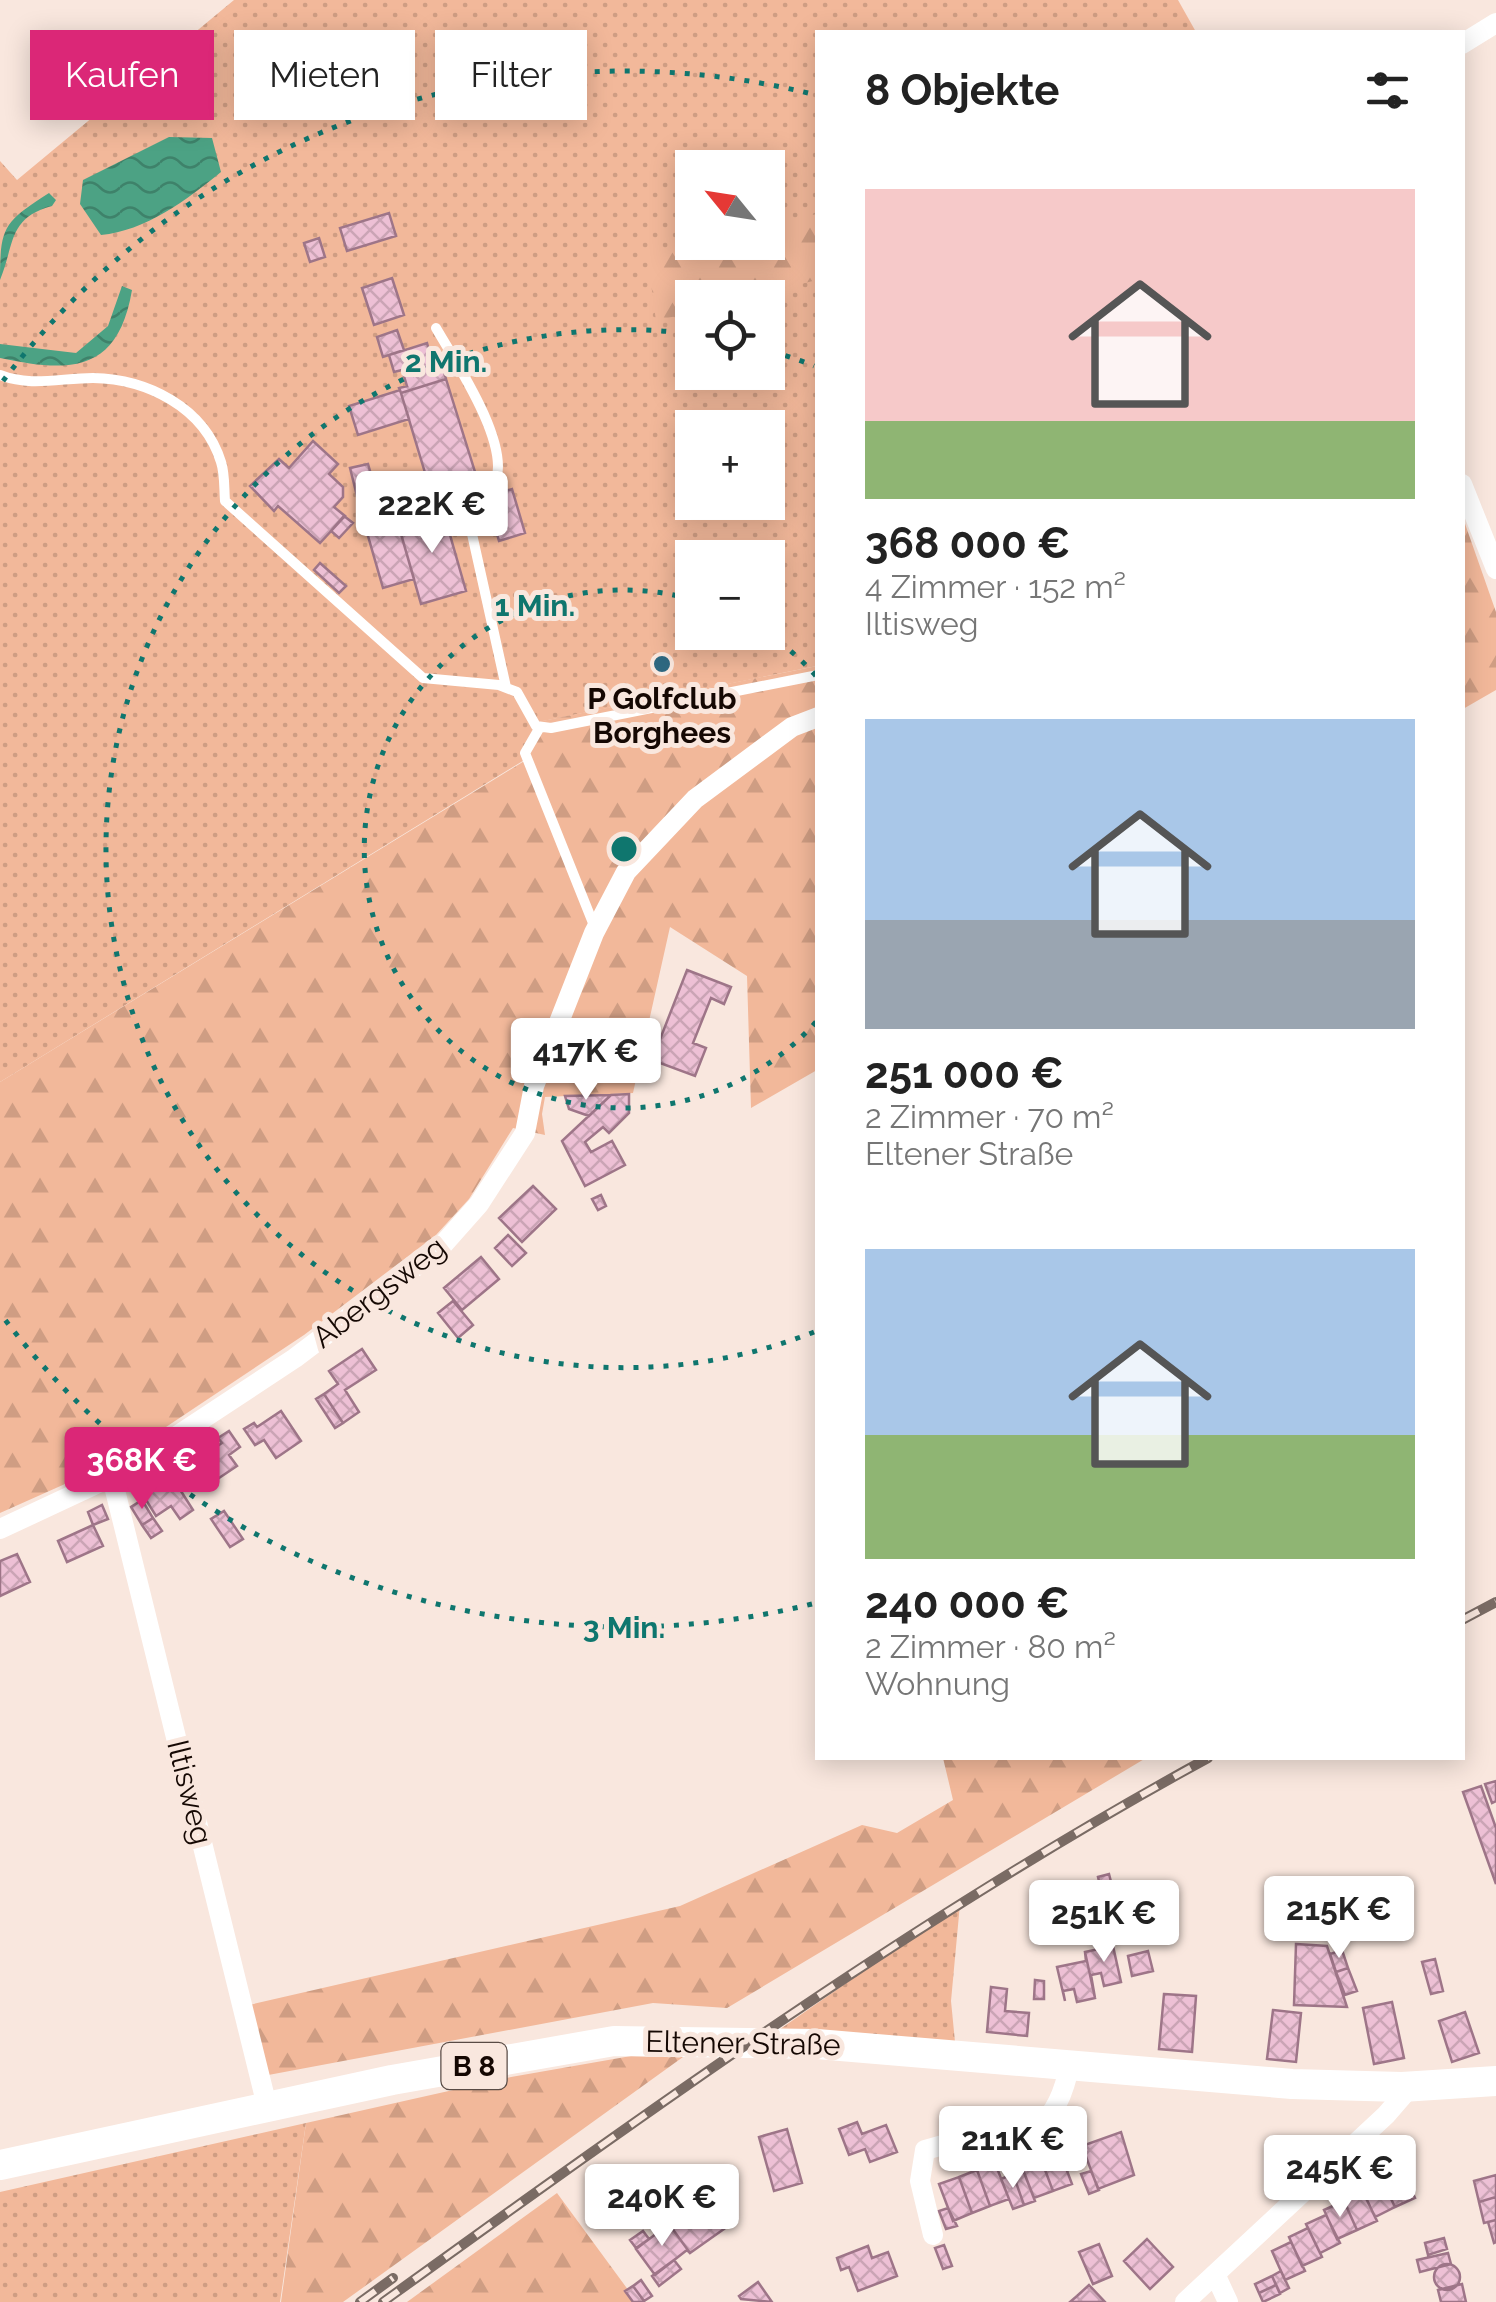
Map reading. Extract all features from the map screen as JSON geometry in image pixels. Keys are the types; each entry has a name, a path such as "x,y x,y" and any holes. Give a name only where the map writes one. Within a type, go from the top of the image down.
{"main road":[{"name":"Eltener Straße","path":"0,2165 267,2106 614,2041 750,2040 1292,2084 1412,2086 1496,2081"}],"street":[{"path":"1465,42 1496,23"},
{"path":"1465,492 1496,569"},
{"name":"Abergsweg","path":"0,1529 112,1478 295,1358 440,1248 466,1219 525,1134 534,1086 596,929 626,872 695,799 792,726 815,718"},
{"name":"Iltisweg","path":"112,1478 267,2106"},
{"path":"933,2235 920,2181 925,2150 1022,2137 1038,2129 1054,2112 1070,2063"},
{"path":"1185,2302 1386,2115 1412,2086"},
{"path":"1215,2274 1228,2302"}],"lane":[{"path":"436,328 481,400 498,470 493,487 469,510 468,524 489,600 506,687"},
{"path":"0,375 30,382 96,378 151,386 189,412 221,461 225,501 422,678 506,687 517,692 540,726 551,728 815,675"},
{"path":"540,726 525,753 596,929"}],"green space":[{"path":"234,0 1178,0 1195,30 815,30 815,666 543,721 526,759 0,1082 0,161 17,180 89,120 214,120 214,30 198,30"},
{"path":"815,214 815,280 785,288 785,280 675,280 675,316 656,321 647,253 675,247 675,260 785,260 785,221"},
{"path":"1465,524 1496,612 1496,690 1465,708"},
{"path":"815,666 815,1071 751,1108 747,976 670,927 633,1093 545,1097 545,1135 513,1128 469,1199 436,1235 304,1335 112,1463 0,1513 0,1082 526,760 542,721"},
{"path":"943,1760 1143,1760 727,2008 653,2003 263,2076 249,2005 680,1906 862,1825 897,1833 953,1800"},
{"path":"960,1904 951,2001 956,2052 763,2041"},
{"path":"631,2056 683,2057 343,2302 281,2302 306,2123 511,2077"},
{"path":"306,2123 280,2302 0,2302 0,2192"},
{"path":"557,2193 637,2302 407,2302"}],"water":[{"path":"169,137 212,138 221,172 149,221 101,235 80,204 83,180"},
{"path":"49,193 56,200 52,206 27,217 20,225 0,280 1,248 8,227 22,211"},
{"path":"122,286 132,290 125,317 103,352 69,365 0,358 0,344 76,353 108,326"}],"building":[{"path":"389,213 396,236 347,251 340,228"},
{"path":"319,238 325,257 310,262 304,243"},
{"path":"392,278 404,315 374,325 362,288"},
{"path":"397,330 404,350 383,357 377,337"},
{"path":"427,343 432,361 440,358 446,379 401,393 399,388 407,386 402,370 394,372 389,355"},
{"path":"446,379 475,472 429,486 401,393"},
{"path":"400,390 409,419 358,435 349,406"},
{"path":"313,441 338,464 329,474 343,487 343,497 334,507 345,516 320,543 278,506 274,511 250,486 279,459 289,468"},
{"path":"368,464 378,498 359,504 350,468"},
{"path":"512,489 525,533 499,541 486,497"},
{"path":"442,507 466,591 421,604 397,520"},
{"path":"344,516 353,523 339,538 331,531"},
{"path":"397,520 414,579 383,588 366,529"},
{"path":"320,563 346,586 339,593 314,570"},
{"path":"687,970 731,987 724,1004 711,998 693,1043 706,1048 695,1076 652,1060"},
{"path":"629,1094 629,1113 609,1133 603,1127 585,1142 591,1152 612,1141 625,1165 585,1186 562,1141 611,1095"},
{"path":"611,1095 589,1116 569,1109 565,1096"},
{"path":"533,1186 556,1209 522,1242 499,1218"},
{"path":"601,1195 606,1206 598,1210 592,1199"},
{"path":"508,1235 526,1253 512,1266 495,1248"},
{"path":"481,1257 499,1279 462,1310 444,1288"},
{"path":"453,1301 473,1325 458,1338 438,1313"},
{"path":"362,1349 376,1370 345,1390 359,1412 343,1423 324,1394 338,1384 329,1371"},
{"path":"324,1394 343,1423 335,1428 316,1399"},
{"path":"281,1411 301,1441 276,1458 264,1440 255,1445 244,1429 254,1423 257,1427"},
{"path":"229,1431 240,1447 229,1455 237,1466 210,1484 195,1461 222,1443 218,1438"},
{"path":"172,1477 193,1510 180,1519 171,1506 156,1516 143,1495"},
{"path":"142,1500 153,1518 142,1525 131,1507"},
{"path":"102,1505 108,1519 93,1525 88,1512"},
{"path":"224,1511 243,1539 230,1547 211,1519"},
{"path":"153,1518 162,1531 151,1538 142,1525"},
{"path":"93,1525 103,1546 67,1562 58,1541"},
{"path":"17,1554 30,1582 0,1596 0,1561"},
{"path":"1496,1781 1496,1801 1492,1803 1485,1784"},
{"path":"1481,1786 1496,1828 1496,1884 1463,1792"},
{"path":"1109,1874 1117,1905 1105,1907 1098,1877"},
{"path":"1140,1900 1145,1920 1131,1923 1126,1903"},
{"path":"1045,1909 1050,1931 1038,1934 1033,1912"},
{"path":"1296,1944 1327,1946 1347,2007 1294,2005"},
{"path":"1113,1946 1121,1982 1104,1986 1101,1973 1091,1975 1095,1998 1085,1952"},
{"path":"1342,1950 1348,1968 1336,1972 1330,1954"},
{"path":"1148,1951 1153,1971 1132,1976 1128,1956"},
{"path":"1085,1952 1095,1998 1077,2002 1074,1989 1063,1991 1065,2001 1057,1967 1086,1961"},
{"path":"1435,1959 1443,1991 1431,1994 1422,1962"},
{"path":"1348,1968 1357,1991 1345,1995 1336,1972"},
{"path":"1035,1980 1044,1981 1044,1999 1034,1999"},
{"path":"991,1987 1007,1989 1005,2011 1029,2013 1027,2036 987,2032"},
{"path":"1164,1994 1196,1996 1192,2052 1159,2049"},
{"path":"1392,2002 1404,2058 1374,2064 1363,2008"},
{"path":"1273,2010 1301,2013 1296,2062 1267,2059"},
{"path":"1465,2012 1479,2053 1452,2062 1439,2021"},
{"path":"857,2122 862,2134 886,2125 897,2152 870,2162 865,2149 849,2155 839,2129"},
{"path":"787,2129 802,2183 774,2191 759,2137"},
{"path":"1121,2132 1134,2175 1098,2189 1082,2146"},
{"path":"1058,2147 1072,2184 1053,2191 1039,2154"},
{"path":"1071,2149 1078,2167 1069,2170 1063,2153"},
{"path":"1039,2154 1053,2191 1034,2198 1020,2162"},
{"path":"995,2163 1009,2199 990,2206 977,2170"},
{"path":"1401,2169 1415,2198 1395,2207 1381,2178"},
{"path":"977,2170 990,2206 972,2213 959,2177"},
{"path":"1023,2170 1035,2201 1024,2205 1013,2174"},
{"path":"1091,2171 1099,2190 1089,2194 1081,2174"},
{"path":"1013,2174 1024,2205 1013,2209 1001,2179"},
{"path":"1496,2175 1496,2197 1479,2202 1474,2181"},
{"path":"959,2177 972,2213 953,2221 939,2184"},
{"path":"1381,2178 1395,2207 1375,2217 1361,2187"},
{"path":"1363,2192 1377,2221 1357,2230 1344,2201"},
{"path":"1496,2197 1496,2220 1484,2223 1479,2202"},
{"path":"1344,2201 1357,2230 1337,2239 1324,2210"},
{"path":"705,2203 724,2229 690,2253 669,2224"},
{"path":"948,2208 957,2226 946,2229 939,2211"},
{"path":"1326,2215 1340,2243 1320,2253 1306,2224"},
{"path":"1496,2220 1496,2242 1494,2243 1488,2222"},
{"path":"669,2224 690,2253 687,2250 655,2275 636,2249"},
{"path":"1308,2228 1322,2257 1302,2266 1289,2237"},
{"path":"643,2231 649,2239 636,2248 630,2240"},
{"path":"1444,2238 1447,2249 1428,2255 1425,2243"},
{"path":"1147,2239 1173,2267 1150,2289 1124,2261"},
{"path":"1291,2242 1305,2271 1285,2280 1272,2251"},
{"path":"1099,2244 1112,2276 1093,2284 1079,2252"},
{"path":"944,2245 952,2266 943,2269 935,2248"},
{"path":"868,2246 872,2258 888,2252 897,2276 858,2291 849,2267 841,2270 837,2258"},
{"path":"1448,2253 1451,2264 1420,2272 1417,2260"},
{"path":"674,2260 681,2269 659,2286 652,2276"},
{"path":"1447,2264 1456,2268 1460,2277 1456,2286 1447,2290 1438,2286 1434,2277 1438,2268"},
{"path":"1281,2271 1289,2288 1280,2293 1272,2276"},
{"path":"1272,2276 1276,2285 1259,2293 1255,2284"},
{"path":"641,2280 652,2296 644,2301 633,2286"},
{"path":"758,2282 772,2302 741,2299 739,2296"},
{"path":"1462,2284 1466,2302 1441,2302 1438,2290"},
{"path":"1089,2285 1105,2302 1070,2302 1077,2296"},
{"path":"1276,2285 1280,2294 1263,2302 1259,2293"},
{"path":"633,2286 644,2302 633,2302 625,2291"}],"railway":[{"path":"1465,1618 1496,1602"},
{"path":"383,2302 685,2087 890,1949 1100,1819 1204,1760"},
{"path":"360,2302 393,2278"}],"place":[{"name":"P Golfclub Borghees","path":"662,664"}]}
